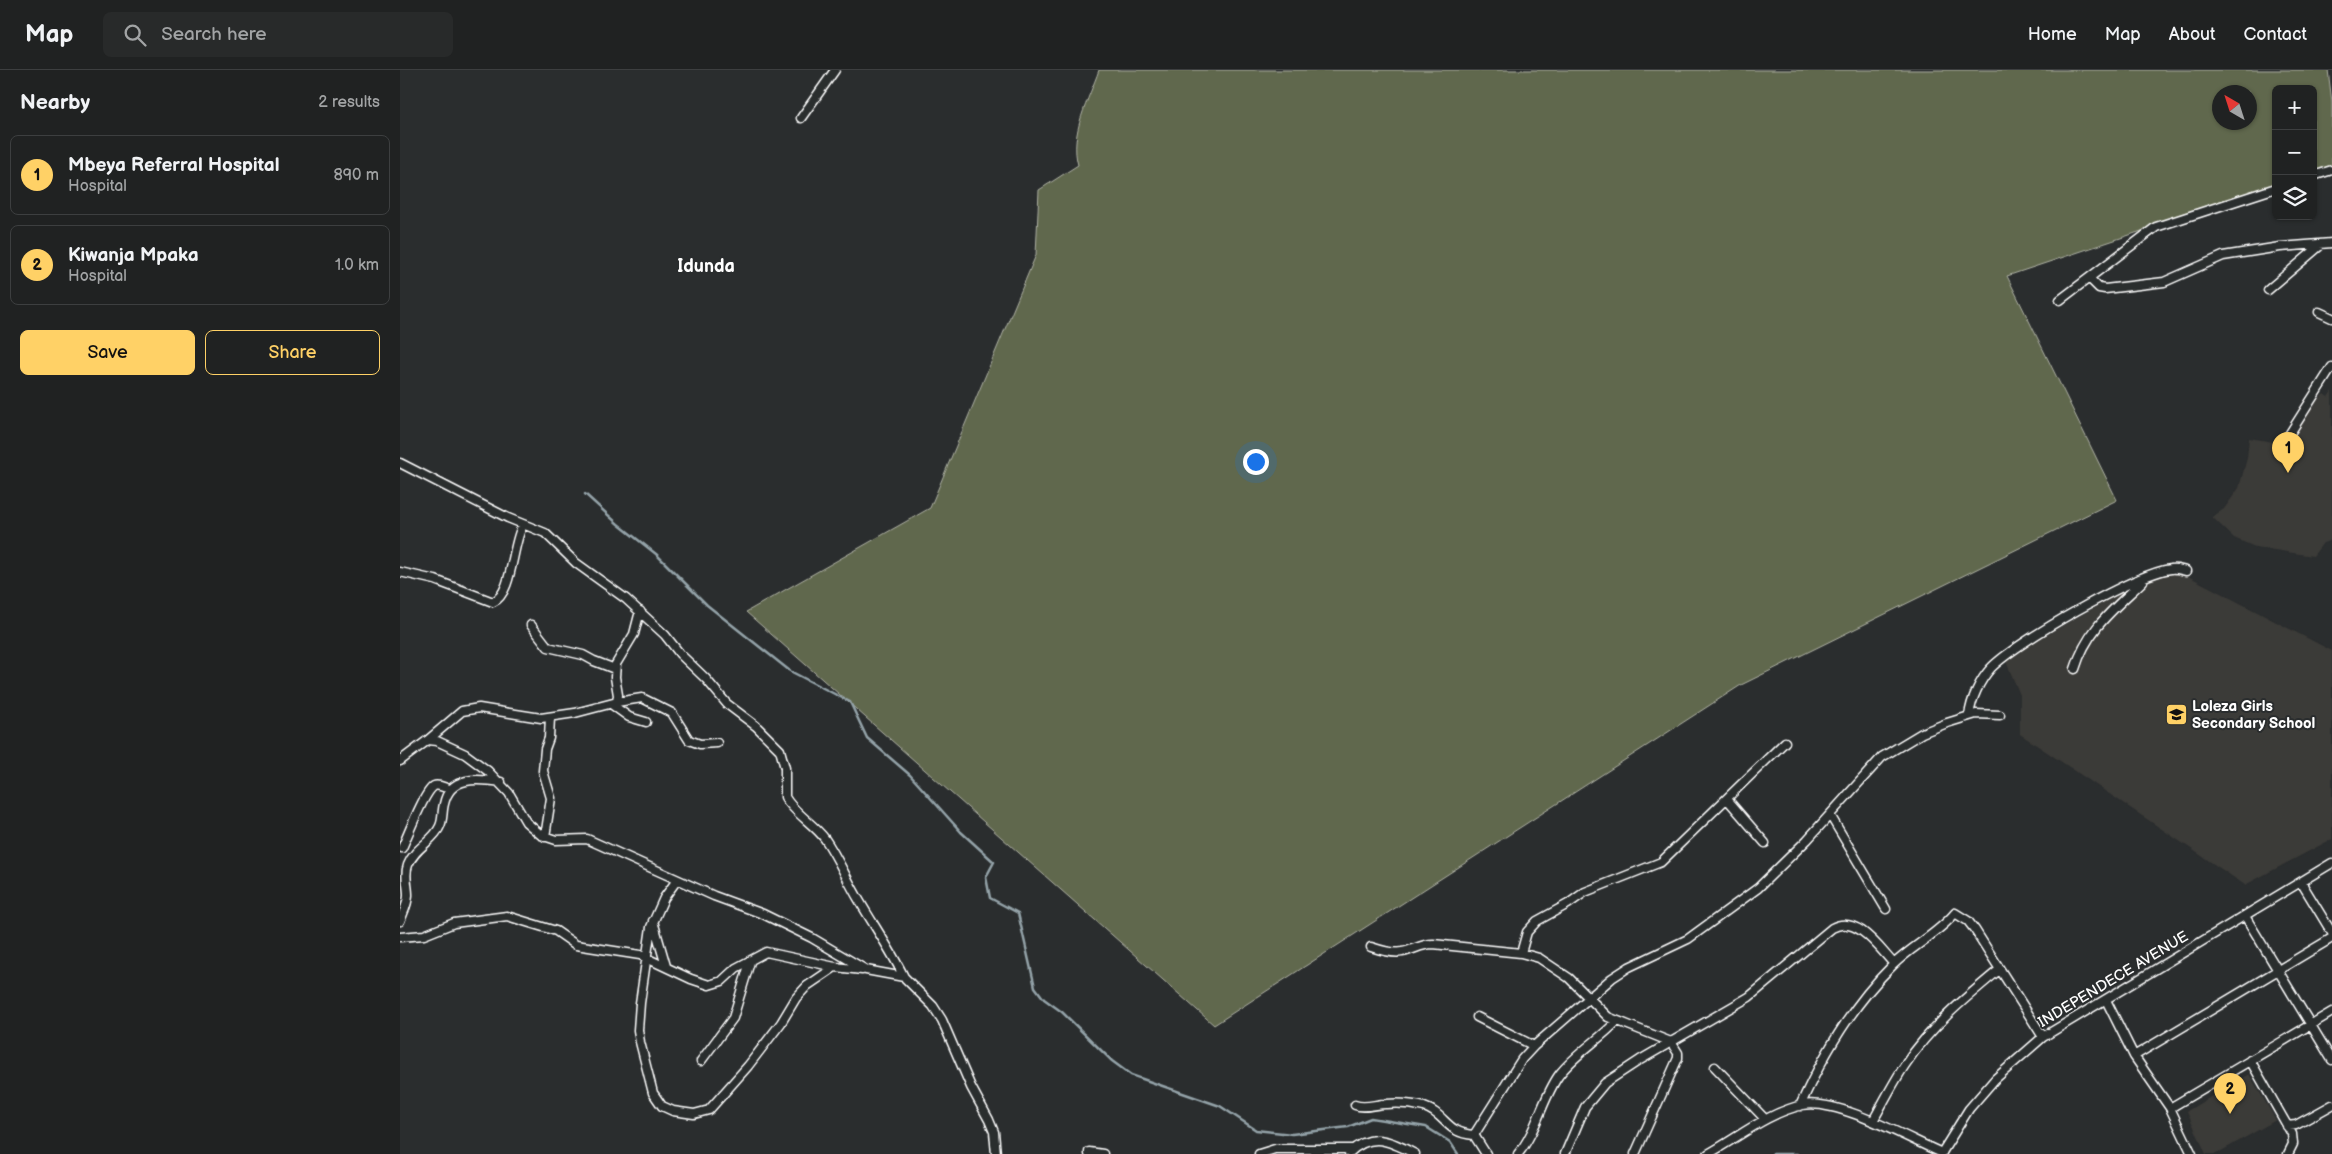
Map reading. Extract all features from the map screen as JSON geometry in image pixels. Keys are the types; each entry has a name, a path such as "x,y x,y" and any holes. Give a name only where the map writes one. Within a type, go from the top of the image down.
{"street":[{"path":"801,118 836,70"},
{"path":"2316,175 2332,170"},
{"path":"2060,300 2156,227 2272,189"},
{"path":"2268,290 2322,244"},
{"path":"2090,279 2099,288 2105,289 2140,286 2173,278 2223,256 2280,247 2332,244"},
{"path":"2319,312 2332,318"},
{"path":"2286,438 2332,367"},
{"path":"400,463 552,538 576,563 640,611 670,639 680,654 706,679 727,704 756,726 780,750 785,768 786,797 788,802 812,824 825,840 860,903 893,953 904,977 933,1006 942,1020 971,1087 994,1132 996,1154"},
{"path":"400,572 435,580 494,602 502,594 514,560 517,536 524,525"},
{"path":"1969,716 1976,692 1982,680 1998,662 2015,648 2083,608 2146,578 2172,569 2186,571"},
{"path":"2075,669 2083,646 2095,628 2146,578"},
{"path":"614,703 618,695 615,669 619,658 634,634 640,611"},
{"path":"531,625 548,647 583,655 594,662 615,669"},
{"path":"400,761 468,708 479,708 537,718 642,698 672,713 689,740 700,744 717,743"},
{"path":"614,703 630,717 646,722"},
{"path":"1474,1135 1522,1059 1534,1046 1588,997 1620,972 1684,942 1735,907 1769,878 1830,815 1874,765 1889,752 1922,733 1969,716 2000,715"},
{"path":"545,837 551,798 543,771 545,749 550,738 550,717"},
{"path":"428,740 465,754 501,782 526,822 545,837 556,840 587,840 677,880 763,914 812,938 866,970"},
{"path":"1521,953 1527,932 1537,921 1585,892 1661,862 1785,742"},
{"path":"400,921 407,901 406,874 408,866 416,852 439,829 446,796 450,789 460,782 472,779 501,782"},
{"path":"402,848 421,805 433,787 438,785 450,789"},
{"path":"1727,799 1765,843"},
{"path":"1830,815 1886,909"},
{"name":"INDEPENDECE AVENUE","path":"1942,1153 1969,1110 1995,1079 2043,1036 2332,863"},
{"path":"677,880 664,898 653,921 641,986 638,1030 653,1094 662,1106 673,1111 694,1114 709,1110 718,1102 781,1023 796,998 807,986 835,967"},
{"path":"2301,882 2332,933"},
{"path":"1800,1106 1813,1078 1841,1030 1867,994 1894,964 1947,923 1955,913 1968,921 2043,1036"},
{"path":"400,937 424,935 454,923 507,916 556,931 576,945 592,949 631,952 646,957 690,979 709,985 722,981 736,968 750,962 762,953 771,952 835,967 904,977"},
{"path":"2245,916 2332,1060"},
{"path":"653,921 666,966"},
{"path":"1565,1154 1585,1107 1596,1092 1617,1073 1749,997 1837,925 1854,927 1863,932 1894,964"},
{"path":"2134,1056 2332,938"},
{"path":"1371,947 1379,950 1402,952 1425,944 1433,944 1521,953 1540,958 1562,972 1602,1013 1616,1022 1670,1042 1678,1053 1678,1058 1635,1154"},
{"path":"701,1061 733,1018 750,962"},
{"path":"1873,1121 1905,1064 1925,1038 1954,1007 1999,970"},
{"path":"2106,1000 2134,1056 2170,1108 2192,1154"},
{"path":"2170,1108 2332,1012"},
{"path":"1477,1017 1534,1046"},
{"path":"1518,1154 1532,1133 1559,1076 1616,1022"},
{"path":"2250,1060 2292,1134 2293,1144 2288,1154"},
{"path":"1715,1067 1765,1120"},
{"path":"1355,1105 1363,1107 1396,1103 1423,1107 1433,1111 1453,1130 1474,1135 1486,1154"},
{"path":"1708,1154 1765,1120 1800,1106 1815,1105 1837,1109 1873,1121 1942,1153"},
{"path":"2288,1126 2296,1125 2332,1105"},
{"path":"1259,1154 1275,1149 1350,1152 1368,1140 1381,1139 1404,1152 1416,1154"},
{"path":"1089,1154 1089,1152 1102,1154"}],"shaded area":[{"path":"2332,391 2332,540 2323,543 2313,556 2255,547 2234,538 2212,517 2224,509 2239,488 2247,458 2249,438 2286,444 2312,405 2324,394 2328,397"},
{"name":"Loleza Girls Secondary School","path":"2167,565 2332,651 2332,839 2245,885 2020,734 2020,695 2005,659"},
{"path":"2249,1074 2276,1120 2216,1154 2206,1154 2187,1111"}],"green space":[{"path":"1099,70 2328,70 2332,102 2332,167 2317,173 2317,85 2272,85 2272,187 2007,276 2117,500 1741,685 1214,1025 746,612 930,508 1036,255 1039,190 1078,165 1076,141 1081,117"}],"waterway":[{"path":"585,494 618,524 656,554 707,605 790,671 850,702 867,738 910,775 961,832 994,862 986,877 990,898 1018,913 1035,987 1044,999 1062,1012 1112,1061 1131,1075 1220,1106 1256,1130 1292,1134 1348,1127 1371,1118 1426,1127 1450,1142 1458,1154"},
{"path":"1772,1154 1797,1154"}],"place":[{"name":"Mbeya Referral Hospital","path":"2288,473"},
{"name":"Loleza Girls Secondary School","path":"2176,715"},
{"name":"Kiwanja Mpaka","path":"2230,1114"}],"district":[{"name":"Idunda","path":"706,266"}]}
